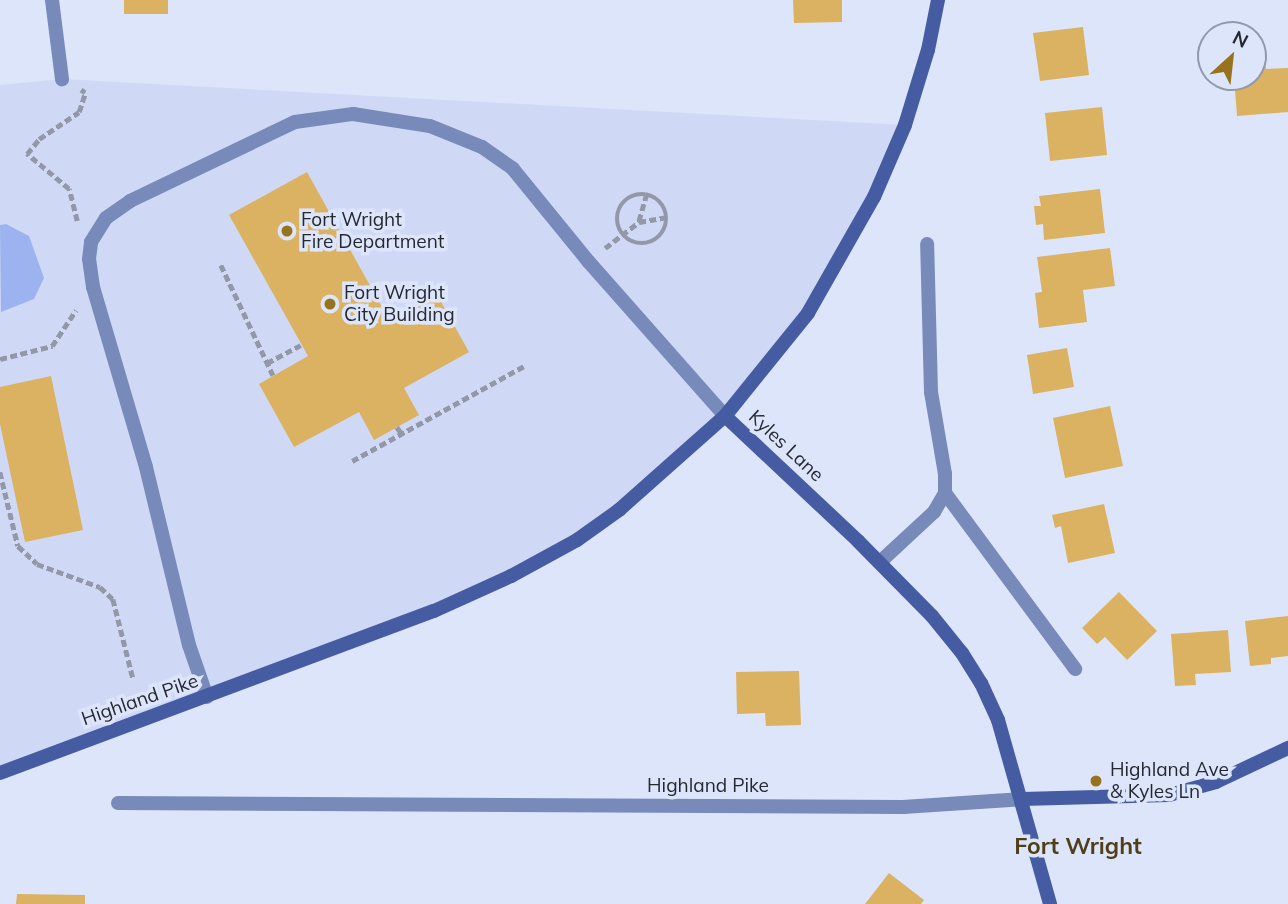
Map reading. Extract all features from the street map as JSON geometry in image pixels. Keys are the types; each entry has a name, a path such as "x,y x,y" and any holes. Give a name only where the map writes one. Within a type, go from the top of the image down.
{"main road":[{"name":"Kyles Lane","path":"938,0 928,50 905,125 874,197 808,313 725,416 880,562 932,616 981,683 998,720 1050,904"},
{"name":"Highland Pike","path":"0,772 115,727 207,697 434,611 512,576 577,540 619,510 725,416"},
{"name":"Highland Pike","path":"1022,799 1169,795 1216,782 1288,748"}],"street":[{"path":"52,0 62,79"},
{"path":"207,697 189,645 146,467 93,287 89,259 91,242 106,218 130,201 295,122 353,114 430,126 482,147 513,169 588,261 725,416"},
{"path":"880,562 934,512 945,493 946,474 931,392 927,244"},
{"path":"945,493 1076,669"},
{"name":"Highland Pike","path":"117,803 903,807 1022,799"}],"path":[{"path":"62,79 85,93 79,113 40,139 27,154 69,189 89,259"},
{"path":"639,222 647,194"},
{"path":"647,194 662,203 668,217 663,233 652,243 636,243 622,235 617,218 618,210 629,197 647,194"},
{"path":"588,261 639,222 668,217"},
{"path":"221,265 273,375"},
{"path":"0,359 52,345 79,306"},
{"path":"267,363 302,345"},
{"path":"352,461 524,366"},
{"path":"397,427 402,434"},
{"path":"0,472 18,546 37,564 100,587 113,599 133,678"}],"shaded area":[{"path":"62,79 905,125 874,197 765,370 619,510 512,576 0,773 0,85"},
{"path":"6,224 29,236 44,278 34,299 1,312 0,225"}],"building":[{"path":"124,0 168,0 168,14 124,14"},
{"path":"793,0 842,0 842,22 794,23"},
{"path":"1083,27 1089,75 1040,81 1033,33"},
{"path":"1288,68 1288,112 1237,116 1235,91 1267,91 1267,69"},
{"path":"1102,107 1107,155 1050,161 1045,113"},
{"name":"Fort Wright City Building","path":"307,172 388,318 435,291 469,352 404,388 419,415 374,440 359,412 294,447 259,384 308,356 229,215"},
{"path":"1100,189 1105,233 1044,240 1043,224 1036,225 1034,206 1041,206 1039,196"},
{"path":"1110,248 1115,286 1083,290 1087,322 1039,328 1035,293 1042,292 1037,257"},
{"path":"1067,348 1074,387 1033,394 1027,355"},
{"path":"51,376 83,530 25,542 0,424 0,387"},
{"path":"1110,406 1123,466 1065,478 1053,418"},
{"path":"1104,504 1115,553 1068,563 1061,526 1055,528 1052,515"},
{"path":"1119,592 1157,631 1127,660 1105,637 1097,644 1082,628"},
{"path":"1288,616 1288,656 1271,658 1271,664 1250,666 1245,621"},
{"path":"1228,630 1231,672 1195,674 1196,685 1175,686 1171,634"},
{"path":"799,671 801,725 766,726 765,713 737,714 736,672"},
{"path":"889,873 924,900 921,904 865,904"},
{"path":"17,894 85,895 85,904 16,904"}],"place":[{"name":"Fort Wright Fire Department","path":"287,231"},
{"name":"Fort Wright City Building","path":"330,304"},
{"name":"Highland Ave & Kyles Ln","path":"1096,781"}],"district":[{"name":"Fort Wright","path":"1078,846"}]}
